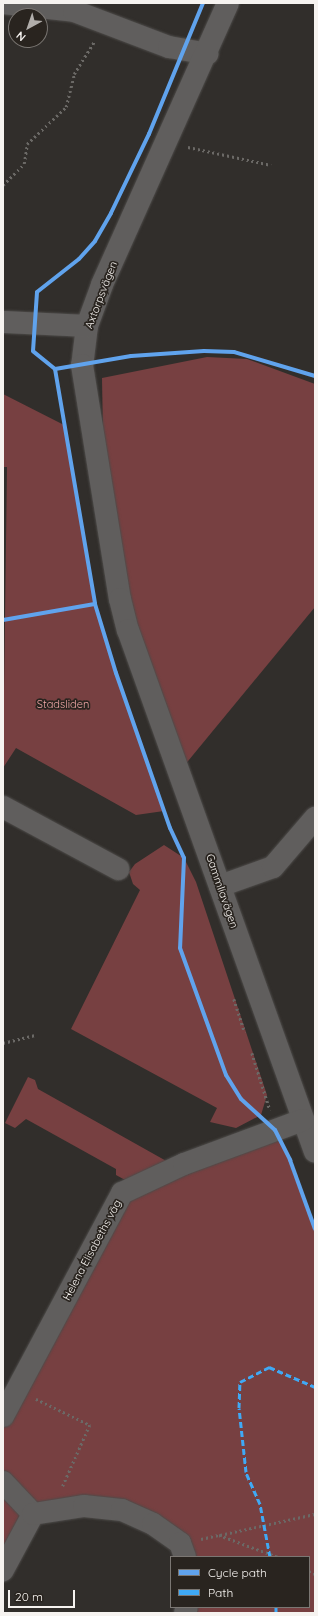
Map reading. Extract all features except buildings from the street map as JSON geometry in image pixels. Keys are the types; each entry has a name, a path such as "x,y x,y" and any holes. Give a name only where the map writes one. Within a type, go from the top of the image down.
{"street":[{"path":"3,3 74,11 105,26 169,47 206,54"},
{"name":"Axtorpsvägen","path":"128,630 120,599 82,364 87,326 228,3"},
{"path":"3,322 87,326"},
{"name":"Gammliavägen","path":"128,630 315,1152"},
{"path":"3,807 118,869"},
{"path":"220,886 273,867 315,818"},
{"name":"Helena Elisabeths väg","path":"9,1400 122,1193 184,1164 303,1120"},
{"path":"3,1482 43,1512 84,1506 122,1510 153,1524 182,1550"},
{"path":"3,1570 43,1512"}],"path":[{"path":"3,185 24,164 27,144 66,107 74,74 105,26"},
{"path":"182,144 271,164"},
{"path":"3,1042 34,1035"},
{"path":"252,1053 275,1130"},
{"path":"9,1400 90,1426 43,1512"},
{"path":"182,1550 219,1535 315,1514"},
{"path":"219,1535 275,1556"}],"green space":[{"path":"207,357 247,359 315,384 315,607 179,772 140,662 104,492 102,378"},
{"name":"Stadsliden","path":"3,394 66,426 95,604 116,673 164,811 136,815 16,748 3,768 7,467 3,467"},
{"path":"164,845 184,858 196,882 267,1095 261,1115 236,1128 210,1122 217,1108 71,1029 140,890 133,884 129,872 135,864"},
{"path":"28,1077 35,1080 38,1089 177,1167 275,1130 290,1160 315,1229 315,1613 195,1613 193,1608 310,1608 310,1556 184,1556 122,1510 33,1514 3,1570 3,1416 136,1186 116,1175 116,1169 26,1119 15,1128 5,1123"}],"marked path":[{"path":"270,1556 260,1504 246,1472 239,1408 240,1382 269,1367 315,1387"},
{"path":"276,1608 276,1613"}],"cycle path":[{"path":"55,369 33,351 37,292 79,259 95,241 111,213 149,134 203,3"},
{"path":"315,376 234,352 204,351 131,356 55,369 95,604 116,673 170,828 184,858 180,948 226,1075 241,1099 275,1130 290,1160 315,1229"},
{"path":"3,620 95,604"}]}
